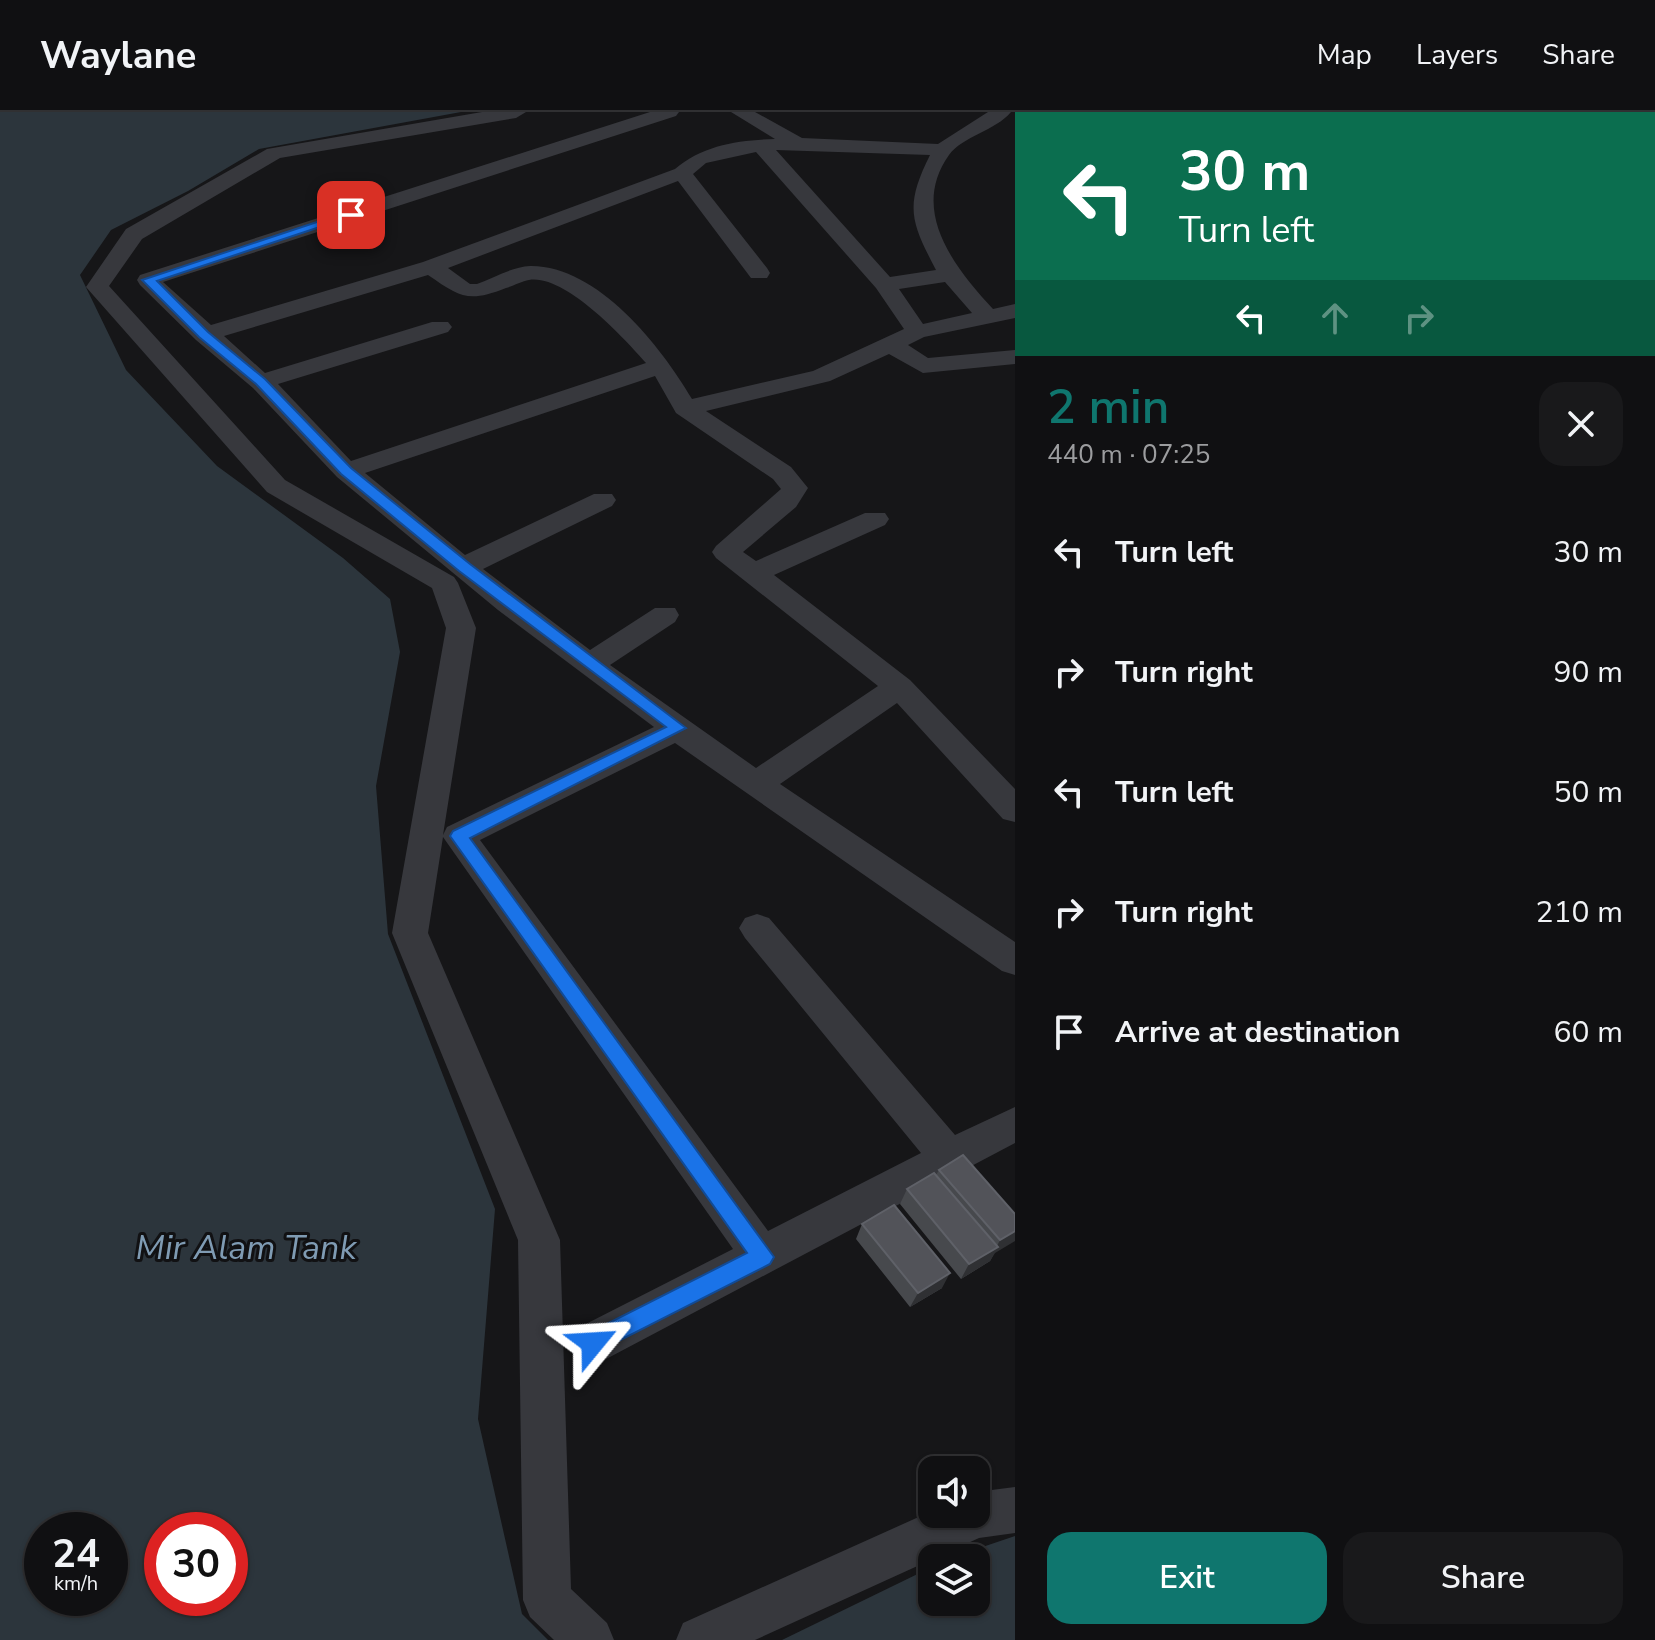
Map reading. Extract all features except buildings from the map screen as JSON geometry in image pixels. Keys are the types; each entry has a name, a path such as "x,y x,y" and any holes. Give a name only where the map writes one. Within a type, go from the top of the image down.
{"street":[{"path":"516,112 274,153 134,234 97,287 276,486 444,583 461,628 410,933 539,1240 547,1600 590,1640"},
{"path":"669,112 148,280 204,335 260,382 346,471 464,567 756,784 1015,961"},
{"path":"741,112 799,145"},
{"path":"959,112 995,116"},
{"path":"986,315 950,275 924,226 925,185 942,150 995,116"},
{"path":"204,335 431,267 682,173 688,163 703,155 733,146 760,144 942,150"},
{"path":"760,144 885,284 917,332"},
{"path":"682,173 759,273"},
{"path":"431,267 464,290 479,291 526,273 552,274 619,317 661,366 685,408 782,473 795,488 787,501 726,552 899,687 1015,810"},
{"path":"885,284 950,275"},
{"path":"685,408 821,376 917,332 1015,311"},
{"path":"260,382 440,327"},
{"path":"891,344 923,366 1015,357"},
{"path":"346,471 661,366"},
{"path":"464,567 603,500"},
{"path":"754,573 875,519"},
{"path":"592,663 665,615"},
{"path":"756,784 899,687"},
{"path":"678,728 459,836 763,1257"},
{"path":"757,928 949,1157"},
{"path":"593,1343 1015,1124"},
{"path":"700,1640 977,1515 1015,1510"}],"water":[{"name":"Mir Alam Tank","path":"0,112 461,112 259,149 188,191 111,230 80,275 126,370 217,466 343,558 390,599 400,652 376,786 388,934 495,1209 478,1419 522,1614 548,1640 0,1640"},
{"path":"1015,1536 1015,1640 782,1640 918,1574 918,1616 990,1616 990,1544"}],"route":[{"path":"351,215 148,280 204,335 260,382 346,471 464,567 678,728 459,836 763,1257 593,1343"}]}
